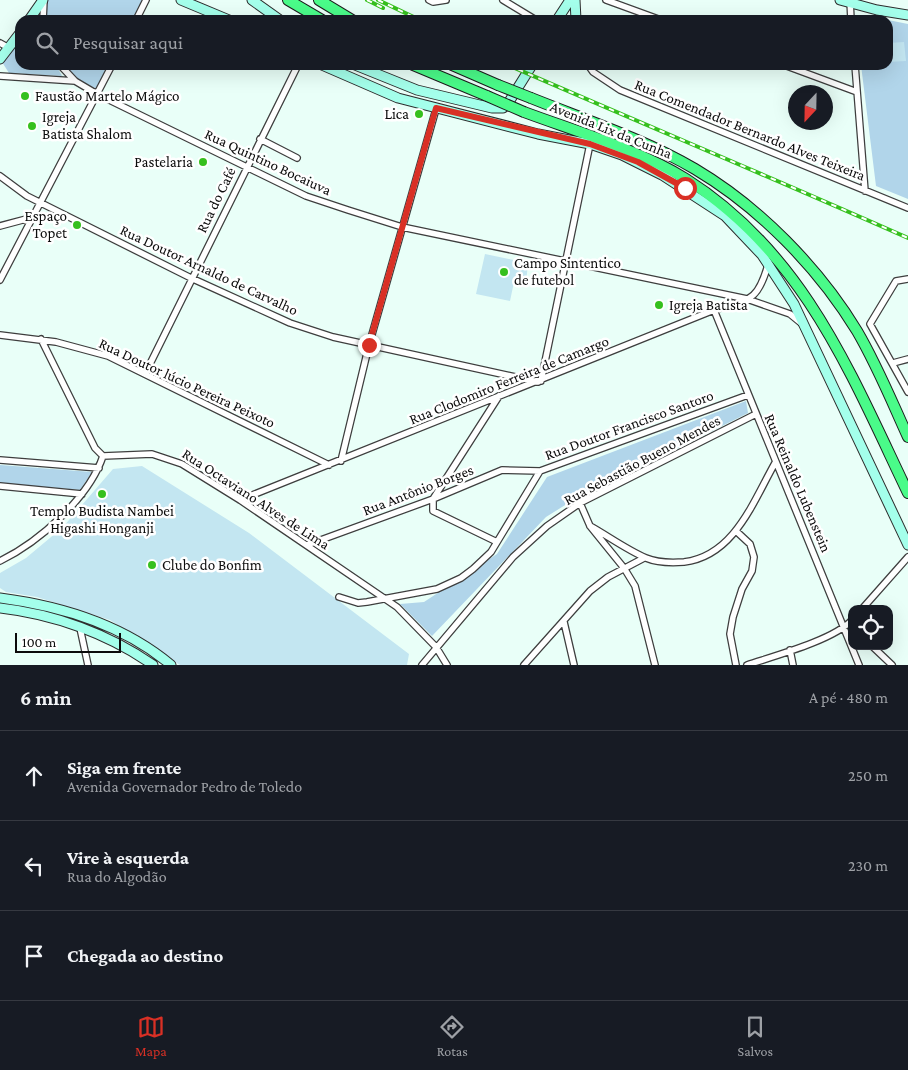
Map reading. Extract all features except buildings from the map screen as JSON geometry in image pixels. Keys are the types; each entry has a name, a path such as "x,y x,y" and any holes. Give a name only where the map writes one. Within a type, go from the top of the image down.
{"highway":[{"path":"288,0 312,15"},
{"path":"319,0 344,15"},
{"path":"301,9 305,15"},
{"name":"Avenida Lix da Cunha","path":"425,70 524,112 654,162 684,178 726,208 781,263 814,309 844,358 908,493"},
{"name":"Avenida Lix da Cunha","path":"464,70 636,140 692,168 722,187 764,221 813,271 857,331 908,437"},
{"path":"622,155 654,162"},
{"path":"668,169 725,216"}],"main road":[{"path":"33,15 44,0"},
{"path":"181,0 217,15"},
{"path":"252,0 273,15"},
{"path":"562,15 570,0"},
{"path":"575,0 576,15"},
{"path":"840,0 908,14"},
{"path":"0,59 15,40"},
{"path":"334,70 398,98 590,144 622,155 662,174 725,216 762,255 794,304 908,545"},
{"path":"368,70 417,90 456,101 492,108 503,108 507,105 529,70"},
{"path":"398,98 456,101"},
{"path":"0,598 56,608 107,625 137,641 171,665"},
{"path":"0,608 38,615 80,628 114,641 153,665"}],"street":[{"path":"43,15 44,0"},
{"path":"138,15 146,0"},
{"path":"431,1 446,0"},
{"path":"503,0 528,15"},
{"path":"606,0 647,15"},
{"path":"850,1 851,15"},
{"path":"0,43 9,48"},
{"path":"65,70 75,81"},
{"path":"0,280 30,218 109,70"},
{"name":"Rua do Café","path":"145,374 295,70"},
{"name":"Rua Comendador Bernardo Alves Teixeira","path":"592,70 620,90 908,208"},
{"path":"798,70 857,92"},
{"path":"855,70 865,191"},
{"path":"0,76 75,81"},
{"name":"Rua Quintino Bocaiuva","path":"75,81 96,94 306,196 402,227 566,263 747,299 790,314 807,328"},
{"path":"341,461 369,345 436,108"},
{"path":"260,139 297,158"},
{"path":"540,381 590,144"},
{"name":"Rua Doutor Arnaldo de Carvalho","path":"0,176 20,192 39,202 191,278 290,323 333,337 540,381"},
{"path":"0,226 30,218"},
{"name":"Rua Clodomiro Ferreira de Camargo","path":"240,500 714,310 747,299 762,286 768,265"},
{"path":"908,279 896,281 871,320 871,328 893,363 908,392"},
{"name":"Rua Reinaldo Lubenstein","path":"714,310 775,463 848,623"},
{"name":"Rua Doutor lúcio Pereira Peixoto","path":"0,335 41,340 102,354 329,465"},
{"path":"0,561 31,543 82,494 99,468 103,456 95,448 41,340"},
{"path":"893,363 908,359"},
{"name":"Rua Doutor Francisco Santoro","path":"339,597 358,603 437,589 461,578 491,552 540,471 748,395"},
{"path":"496,542 433,511 432,499 499,396"},
{"name":"Rua Sebastião Bueno Mendes","path":"422,665 513,557 547,526 580,503 756,414"},
{"name":"Rua Octaviano Alves de Lima","path":"103,456 141,452 163,456 182,464 240,500 397,607 436,647 447,665"},
{"path":"0,460 99,468"},
{"path":"590,526 644,558 667,563 702,558 725,545 736,531 775,463"},
{"name":"Rua Antônio Borges","path":"307,545 432,499 502,470 540,471"},
{"path":"0,486 82,494"},
{"path":"580,503 590,526 624,568 639,596 655,665"},
{"path":"736,531 750,544 754,557 752,571 742,589 730,634 736,665"},
{"path":"866,605 908,557"},
{"path":"524,665 590,591 624,568 644,558"},
{"path":"564,622 574,665"},
{"path":"747,665 790,650 848,625"},
{"path":"80,628 88,665"},
{"path":"790,650 793,665"},
{"name":"Rua Reinaldo Lubenstein","path":"855,650 859,665"},
{"path":"876,650 892,665"}],"shaded area":[{"path":"47,0 143,0 136,15 47,15"},
{"path":"893,21 908,24 908,199 876,186 862,70 893,70"},
{"path":"904,42 906,61 893,62 893,43"},
{"path":"15,45 15,70 59,70 62,76 9,73 2,62"},
{"path":"67,70 106,70 97,89 74,78"},
{"name":"Campo Sintentico de futebol","path":"485,254 528,263 526,284 514,282 510,301 476,294"},
{"path":"746,401 748,413 570,502 546,517 432,636 400,604 424,602 497,554 547,477"},
{"path":"0,465 92,472 80,490 0,483"},
{"name":"Clube do Bonfim","path":"142,466 249,533 409,654 407,665 180,665 110,620 37,597 6,592 0,588 0,573 26,558 63,527 113,469"}],"railway":[{"path":"367,0 383,8"},
{"path":"378,0 410,15"},
{"path":"520,70 908,238"}],"place":[{"name":"Faustão Martelo Mágico","path":"25,96"},
{"name":"Lica","path":"419,114"},
{"name":"Igreja Batista Shalom","path":"32,126"},
{"name":"Pastelaria","path":"203,162"},
{"name":"Espaço Topet","path":"77,225"},
{"name":"Campo Sintentico de futebol","path":"504,272"},
{"name":"Igreja Batista","path":"659,305"},
{"name":"Templo Budista Nambei Higashi Honganji","path":"102,494"},
{"name":"Clube do Bonfim","path":"152,565"}],"route":[{"path":"369,345 436,108 538,134 590,144 638,162 685,188"}]}
